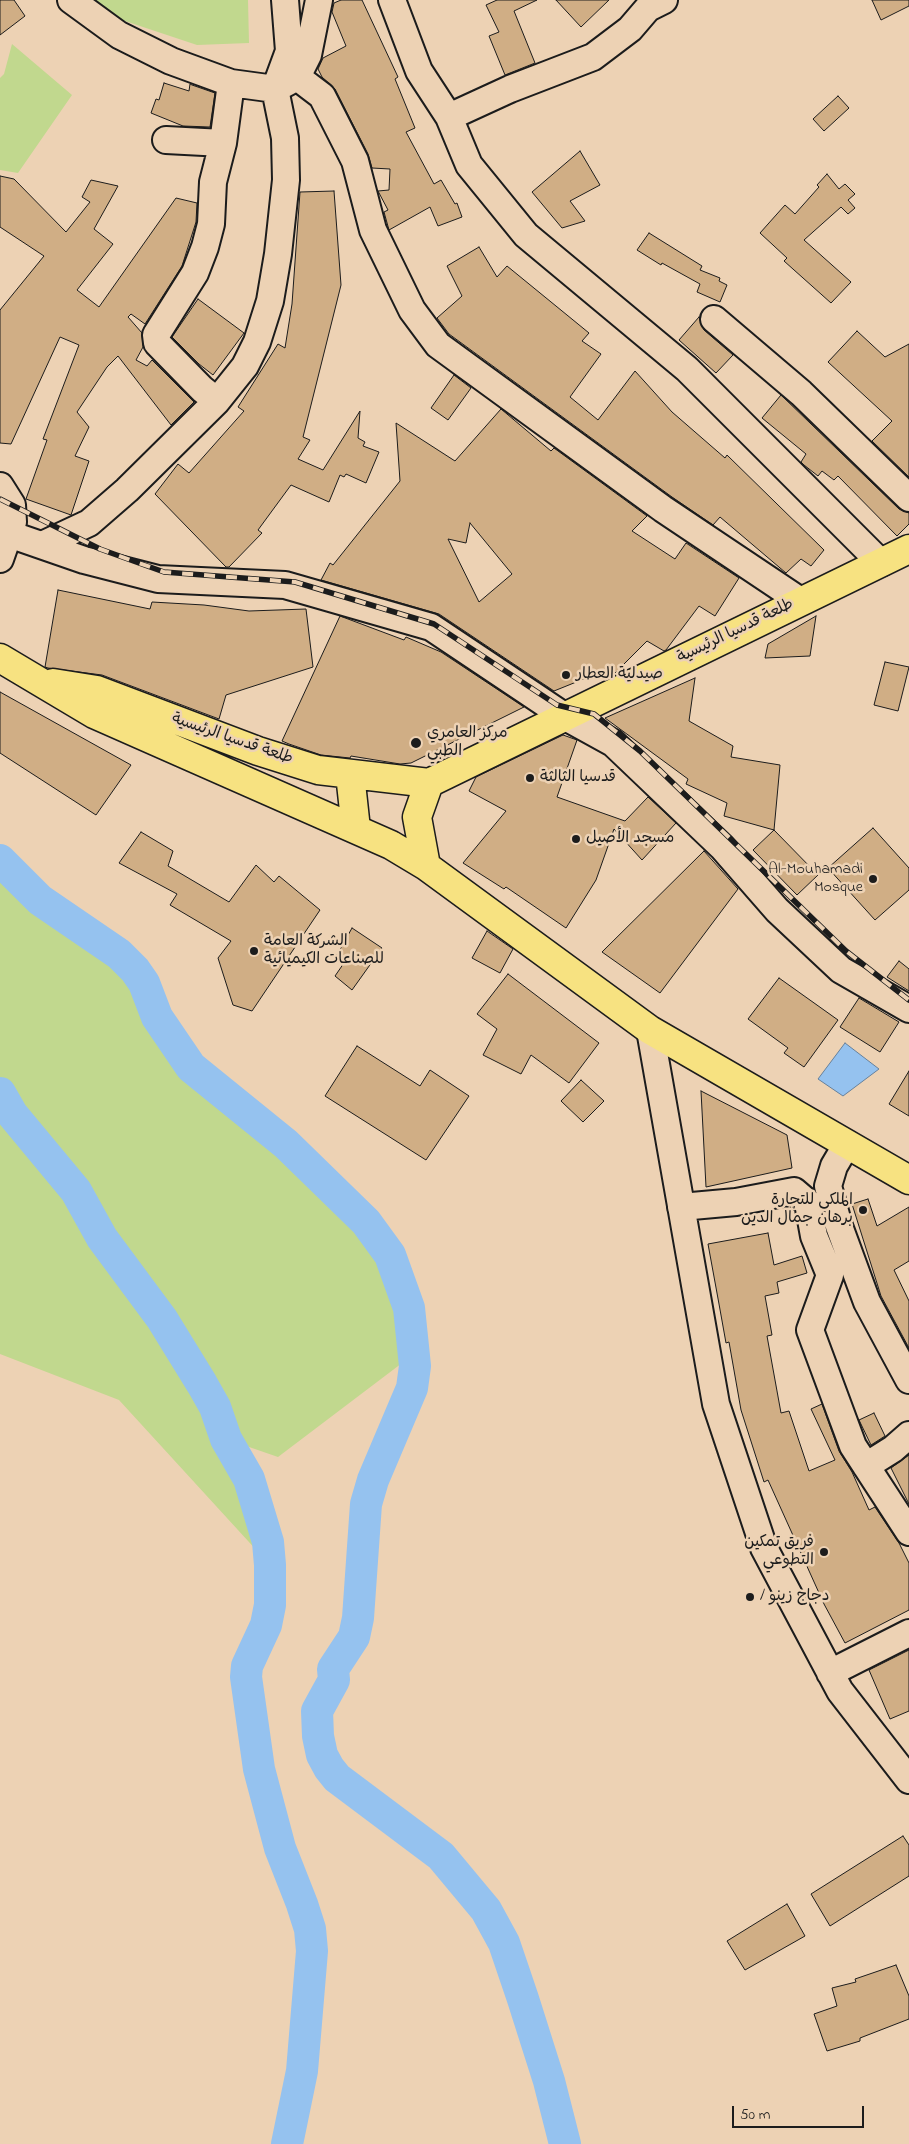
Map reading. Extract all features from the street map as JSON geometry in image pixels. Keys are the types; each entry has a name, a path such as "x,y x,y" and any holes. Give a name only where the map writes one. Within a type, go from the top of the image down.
{"main road":[{"name":"طلعة قدسيا الرئيسية","path":"39,681 97,690 258,752 318,770 429,783 799,600 909,549"},
{"path":"0,658 94,714 392,845 426,866 650,1030 909,1180"},
{"path":"350,774 356,829"},
{"path":"426,866 417,817 429,783"}],"street":[{"path":"72,0 97,20 143,48 171,61 231,83 286,83 322,96 355,161 373,230 412,310 438,345 663,509 799,600"},
{"path":"42,545 90,524 127,490 216,401 245,366 257,342 270,300 278,254 286,180 284,138 289,51 285,0"},
{"path":"286,83 308,55 319,0"},
{"path":"392,0 419,71 450,118 469,165 526,235 687,369 880,563"},
{"path":"628,0 630,29"},
{"path":"450,118 510,89 593,57 630,29 648,8 664,0"},
{"path":"216,401 157,343 156,334 195,273 205,247 211,224 214,174 223,143 231,83"},
{"path":"166,140 223,143"},
{"path":"714,319 801,392 909,498"},
{"path":"0,486 12,505 13,522 0,559"},
{"path":"9,534 84,560 158,579 285,585 431,627 564,716 613,743 722,847 777,910 841,970 909,1009"},
{"path":"650,1030 716,1404 764,1548 840,1691 909,1780"},
{"path":"847,1144 834,1166 828,1186 837,1218 867,1302 909,1380"},
{"path":"682,1207 736,1202 794,1191 808,1203 814,1236 830,1275 810,1330 853,1446 909,1532"},
{"path":"866,1466 894,1449 909,1435"},
{"path":"830,1674 909,1633"}],"green space":[{"path":"91,0 248,0 249,43 197,45 116,18"},
{"path":"12,44 72,95 18,173 0,170 0,78 4,74"},
{"path":"0,860 40,900 135,970 157,1017 191,1067 296,1153 366,1222 402,1284 414,1354 278,1457 226,1439 182,1354 123,1270 233,1451 270,1565 119,1400 0,1354","holes":["31,1134 62,1173 107,1245"]}],"water":[{"path":"845,1043 879,1069 843,1096 818,1079"}],"building":[{"path":"0,0 14,0 25,16 0,35"},
{"path":"341,0 362,0 398,77 395,79 415,128 406,132 434,184 441,180 455,204 457,203 462,217 438,226 430,207 389,230 384,212 388,210 378,191 389,190 390,169 372,168 368,154 335,89 322,77 318,69 323,58 346,46 332,12 334,3"},
{"path":"497,0 537,0 514,11 535,63 505,75 489,36 499,32 486,5"},
{"path":"556,0 609,0 581,27"},
{"path":"872,0 909,0 909,6 881,20"},
{"path":"164,83 189,91 190,84 215,93 210,127 183,126 151,113 156,99 159,100"},
{"path":"838,96 849,108 824,131 813,119"},
{"path":"580,151 600,185 570,201 585,221 562,228 532,192"},
{"path":"827,174 839,189 845,184 855,194 848,200 855,208 848,214 841,207 804,240 851,282 831,303 784,261 787,258 760,233 785,205 795,214 819,187 817,185"},
{"path":"0,176 14,179 66,232 90,202 82,197 91,180 118,186 94,229 113,244 77,290 99,307 176,198 197,203 196,222 182,266 145,324 131,314 128,317 142,333 143,347 136,360 147,366 152,360 194,402 171,425 118,356 107,367 77,412 89,427 75,456 89,461 71,515 26,499 47,440 43,439 79,345 60,337 11,444 0,443 0,310 44,256 0,227"},
{"path":"334,191 341,285 303,437 310,440 298,459 323,470 360,411 358,438 365,442 363,446 379,452 366,483 346,474 344,477 340,475 329,502 291,485 258,530 262,533 229,567 226,567 155,494 178,464 189,473 244,411 238,407 278,344 285,348 292,304 300,192"},
{"path":"649,233 702,266 700,270 720,278 719,281 727,285 720,302 697,292 700,284 662,263 661,265 637,250"},
{"path":"479,247 497,277 507,266 589,333 582,341 601,354 570,397 598,420 635,371 672,412 725,458 727,455 824,550 811,566 801,559 786,573 720,517 713,525 449,334 437,318 462,296 447,266"},
{"path":"198,299 244,333 213,375 172,337"},
{"path":"699,317 704,330 733,355 716,373 679,340"},
{"path":"857,331 885,357 909,344 909,477 872,441 892,421 828,362"},
{"path":"454,375 471,388 448,420 431,408"},
{"path":"781,395 899,509 909,513 909,524 897,536 838,476 834,480 822,471 818,476 804,465 801,462 806,454 762,418"},
{"path":"501,409 551,451 554,448 647,516 632,531 675,559 686,543 739,578 715,616 699,606 666,650 664,651 647,641 614,674 606,670 554,691 439,614 321,580 330,563 333,565 400,481 396,423 455,461","holes":["470,523 512,574 479,602 448,539 466,543"]},
{"path":"58,590 150,609 152,602 204,605 249,611 306,609 313,667 226,695 219,719 102,675 48,668 45,667"},
{"path":"340,616 404,640 406,637 441,652 524,707 411,763 400,764 351,756 350,758 321,755 282,741"},
{"path":"816,616 810,656 765,658 768,644"},
{"path":"885,662 909,667 898,711 874,705"},
{"path":"695,678 689,721 733,746 731,757 780,765 774,830 724,816 727,803 686,784 688,779 605,718"},
{"path":"0,692 131,765 96,815 0,753"},
{"path":"563,735 577,740 557,797 625,821 648,797 676,823 642,860 614,829 596,880 566,928 506,887 504,889 463,863 506,811 469,791 476,777"},
{"name":"Al-Mouhamadi Mosque","path":"873,828 909,868 909,890 875,920 828,868"},
{"path":"774,830 818,875 797,895 753,850"},
{"path":"141,832 173,851 168,866 229,902 256,865 274,882 279,876 320,910 252,1011 233,1005 218,958 231,941 170,905 177,894 119,863"},
{"path":"704,851 738,889 660,993 602,952"},
{"path":"352,928 382,948 352,990 335,976 346,960 337,955"},
{"path":"487,931 513,949 500,973 472,958"},
{"path":"899,961 909,969 909,991 887,977"},
{"path":"508,974 599,1043 569,1083 531,1055 521,1074 483,1055 497,1029 477,1014"},
{"path":"779,978 838,1020 804,1067 784,1053 788,1048 748,1019"},
{"path":"859,998 899,1022 880,1052 840,1027"},
{"path":"357,1046 420,1086 430,1070 469,1096 426,1160 325,1096"},
{"path":"909,1071 909,1116 889,1104"},
{"path":"581,1080 604,1101 583,1122 561,1101"},
{"path":"701,1091 787,1135 792,1168 706,1187"},
{"path":"868,1199 877,1226 909,1207 909,1261 894,1270 909,1301 909,1348 881,1296 852,1204"},
{"path":"768,1233 774,1265 802,1256 807,1273 777,1282 779,1293 765,1296 772,1335 767,1336 781,1413 789,1411 809,1471 835,1460 811,1409 822,1404 839,1451 852,1472 869,1510 875,1507 899,1543 909,1563 909,1610 845,1643 824,1604 768,1480 764,1482 741,1410 729,1342 726,1343 708,1244"},
{"path":"874,1413 885,1436 871,1445 859,1420"},
{"path":"909,1455 909,1504 891,1468"},
{"path":"909,1650 909,1711 890,1719 869,1670"},
{"path":"903,1836 909,1845 909,1876 830,1926 811,1894"},
{"path":"787,1904 805,1936 745,1970 727,1941"},
{"path":"896,1965 909,1996 909,2019 860,2038 860,2041 827,2051 814,2014 837,2006 832,1988 856,1982 855,1979"}],"waterway":[{"path":"0,860 40,900 119,954 135,970 144,983 157,1017 191,1067 286,1144 366,1222 390,1255 409,1308 415,1366 412,1388 373,1480 366,1504 358,1618 354,1637 333,1669 334,1680 317,1711 318,1736 322,1755 337,1778 441,1856 486,1910 504,1943 523,1999 549,2081 565,2144"},
{"path":"0,1093 12,1114 76,1191 102,1238 162,1319 202,1384 215,1407 226,1439 249,1479 268,1542 270,1605 266,1625 247,1666 246,1677 259,1769 280,1848 310,1929 312,1951 302,2071 287,2144"}],"railway":[{"path":"0,499 100,549 164,572 295,582 434,624 557,705 594,714 640,751 846,951 909,1000"}],"place":[{"name":"صيدلية العطار","path":"566,675"},
{"name":"مركز العامري الطبي","path":"416,743"},
{"name":"قدسيا الثالثة","path":"530,778"},
{"name":"مسجد الأصيل","path":"576,839"},
{"name":"Al-Mouhamadi Mosque","path":"873,879"},
{"name":"الشركة العامة للصناعات الكيميائية","path":"254,951"},
{"name":"الملكي للتجارة برهان جمال الدين","path":"863,1210"},
{"name":"فريق تمكين التطوعي","path":"824,1552"},
{"name":"/ دجاج زينو","path":"750,1597"}]}
